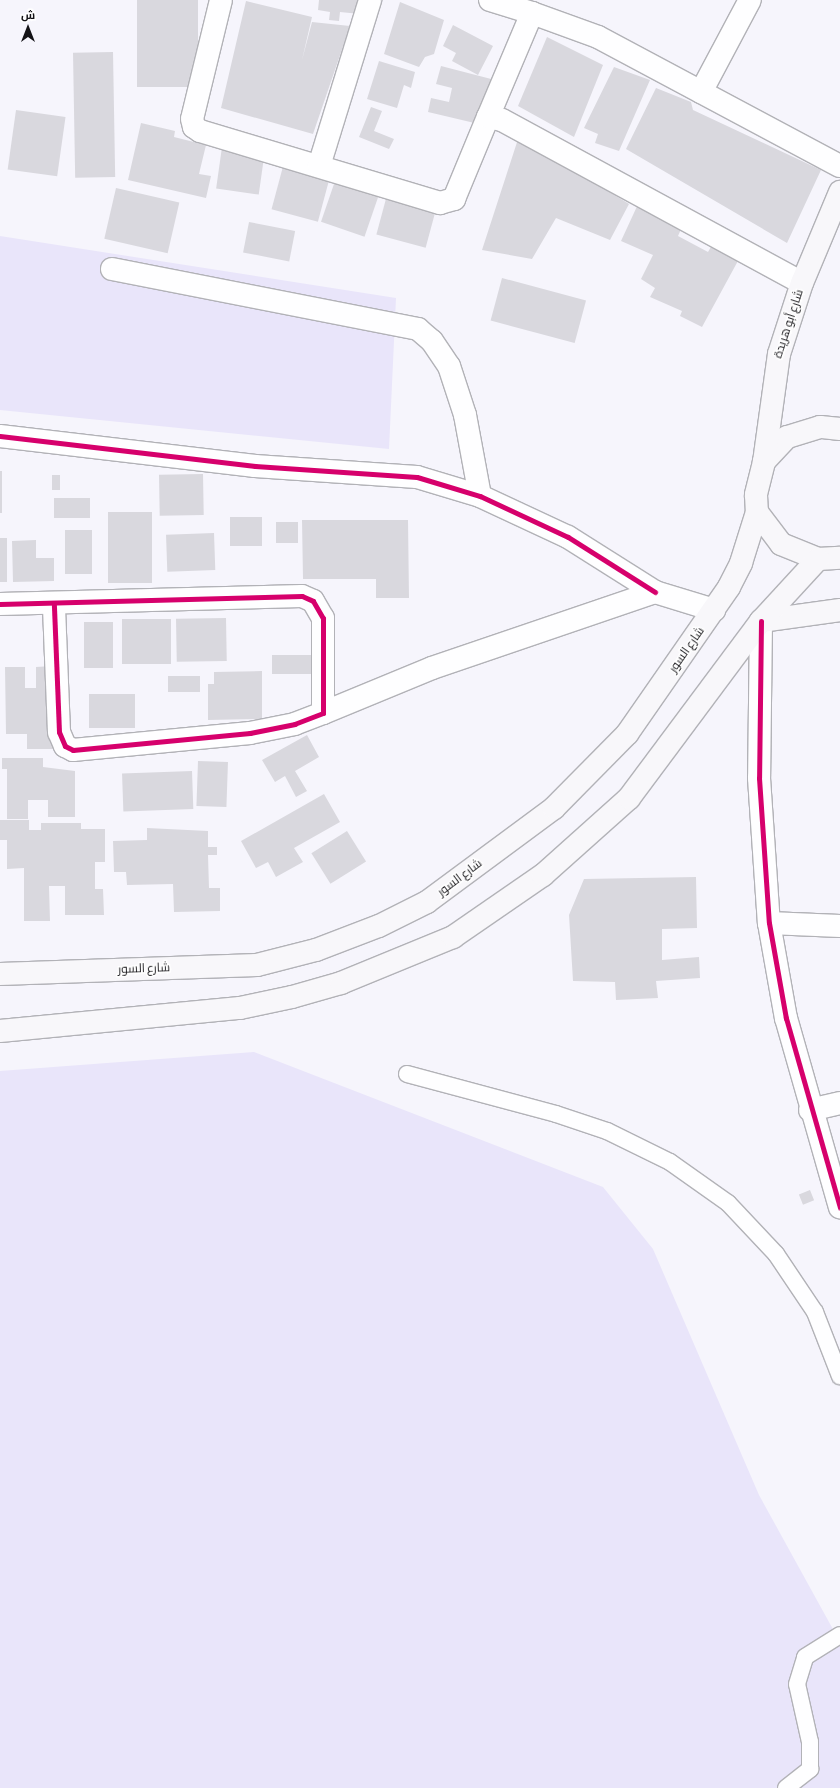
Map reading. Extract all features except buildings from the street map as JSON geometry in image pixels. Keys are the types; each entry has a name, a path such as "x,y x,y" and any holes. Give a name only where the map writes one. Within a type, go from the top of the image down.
{"main road":[{"name":"شارع أبو هريدة","path":"764,462 774,374 802,283 840,192"},
{"path":"764,462 774,448 803,430 840,429"},
{"name":"شارع السور","path":"0,974 258,965 316,950 379,926 427,902 554,808 604,761 648,707 714,610 742,563 757,512 758,478 764,462"},
{"path":"757,512 781,544 834,560"},
{"path":"0,1031 240,1008 292,997 341,983 453,937 543,876 629,798 761,621 834,560"},
{"path":"761,621 840,610"}],"street":[{"path":"221,0 196,100 194,127 410,196 448,202 456,195 532,14"},
{"path":"319,166 370,0"},
{"path":"490,0 598,37 840,166"},
{"path":"701,92 750,0"},
{"path":"488,117 502,120 802,283"},
{"path":"112,269 418,329 432,341 449,366 465,415 480,496"},
{"path":"0,436 248,466 417,477 480,496 568,536 655,592 714,610"},
{"path":"54,605 59,732 65,746 73,750 250,734 296,724 432,668 655,592"},
{"path":"0,604 54,605 302,596 313,601 323,618 323,713"},
{"path":"761,621 759,778 769,923 786,1018 810,1110 840,1207"},
{"path":"769,923 840,926"},
{"path":"810,1110 840,1103"}],"lane":[{"path":"407,1074 556,1114 607,1131 670,1162 728,1203 776,1254 815,1312 840,1376"},
{"path":"786,1788 810,1769 810,1742 797,1684 805,1657 840,1635"}],"shaded area":[{"path":"0,236 396,298 389,449 0,410"},
{"path":"254,1052 603,1187 653,1249 759,1495 840,1642 840,1788 0,1788 0,1071"}],"cycle path":[{"path":"0,436 255,466 417,477 480,496 568,537 655,592"},
{"path":"0,604 302,596 313,601 323,618 323,713 295,724 250,733 73,750 65,746 59,732 54,605"},
{"path":"761,621 759,778 769,923 786,1018 840,1207"}]}
